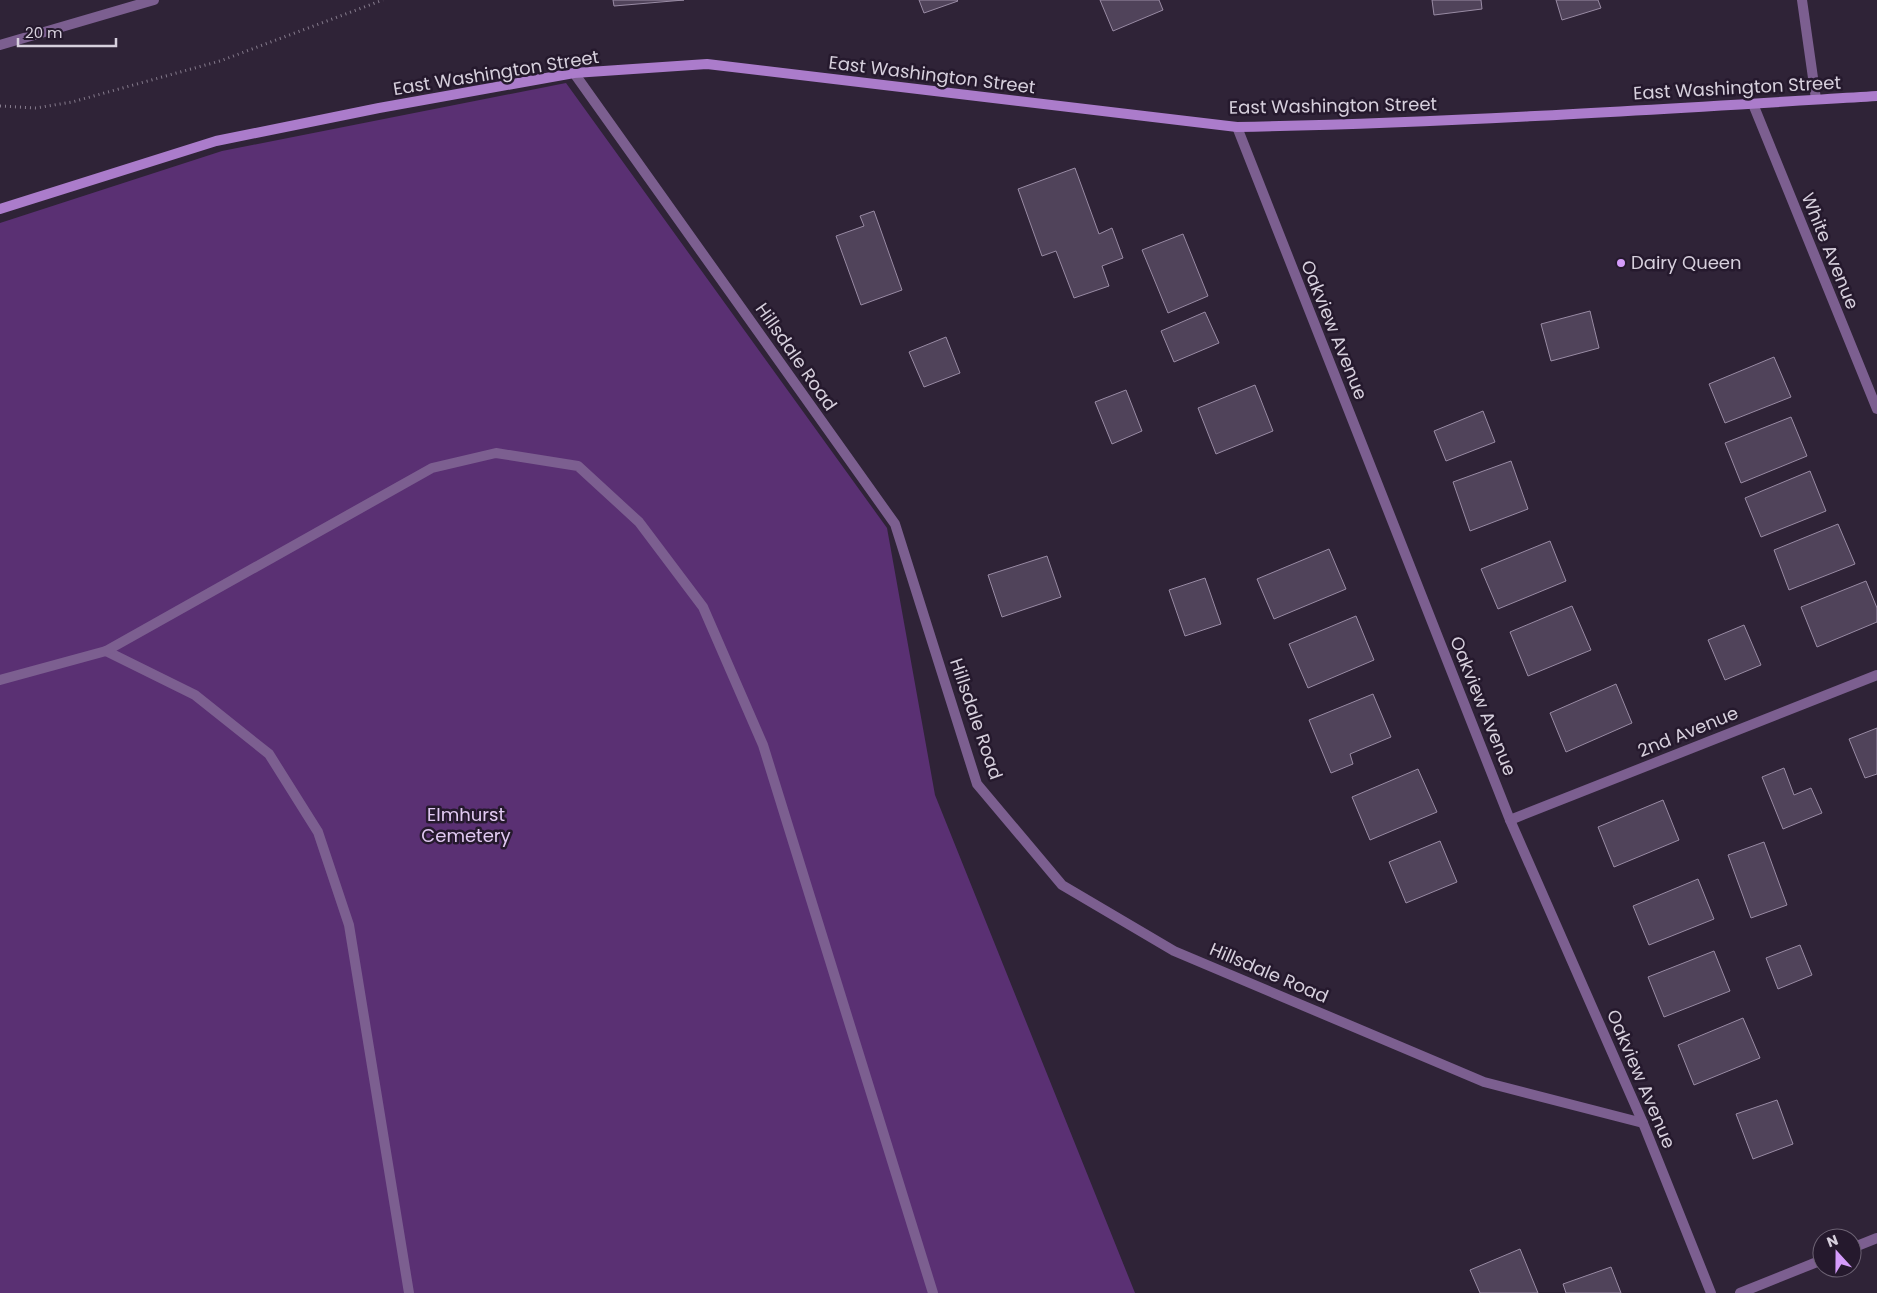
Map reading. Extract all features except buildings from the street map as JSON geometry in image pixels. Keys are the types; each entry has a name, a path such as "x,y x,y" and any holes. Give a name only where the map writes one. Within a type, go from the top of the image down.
{"street":[{"path":"0,45 154,0"},
{"path":"1802,0 1816,100"},
{"name":"East Washington Street","path":"0,209 216,141 389,106 574,73 707,64 1237,126 1321,125 1753,104 1877,96"},
{"name":"Hillsdale Road","path":"574,73 895,524 977,784 1062,885 1174,951 1484,1082 1643,1124"},
{"name":"White Avenue","path":"1753,104 1877,409"},
{"name":"Oakview Avenue","path":"1237,126 1510,820 1643,1124 1710,1293"},
{"path":"0,680 106,652 432,468 496,453 578,466 639,522 703,607 763,745 933,1293"},
{"path":"106,652 195,695 269,754 318,832 349,925 409,1293"},
{"name":"2nd Avenue","path":"1510,820 1877,675"},
{"path":"1862,1244 1877,1238"},
{"path":"1740,1293 1812,1264"}],"path":[{"path":"0,106 36,108 72,102 220,61 384,0"}],"green space":[{"name":"Elmhurst Cemetery","path":"566,83 887,528 935,795 1135,1293 0,1293 0,223 222,151"}],"place":[{"name":"Dairy Queen","path":"1621,263"}]}
